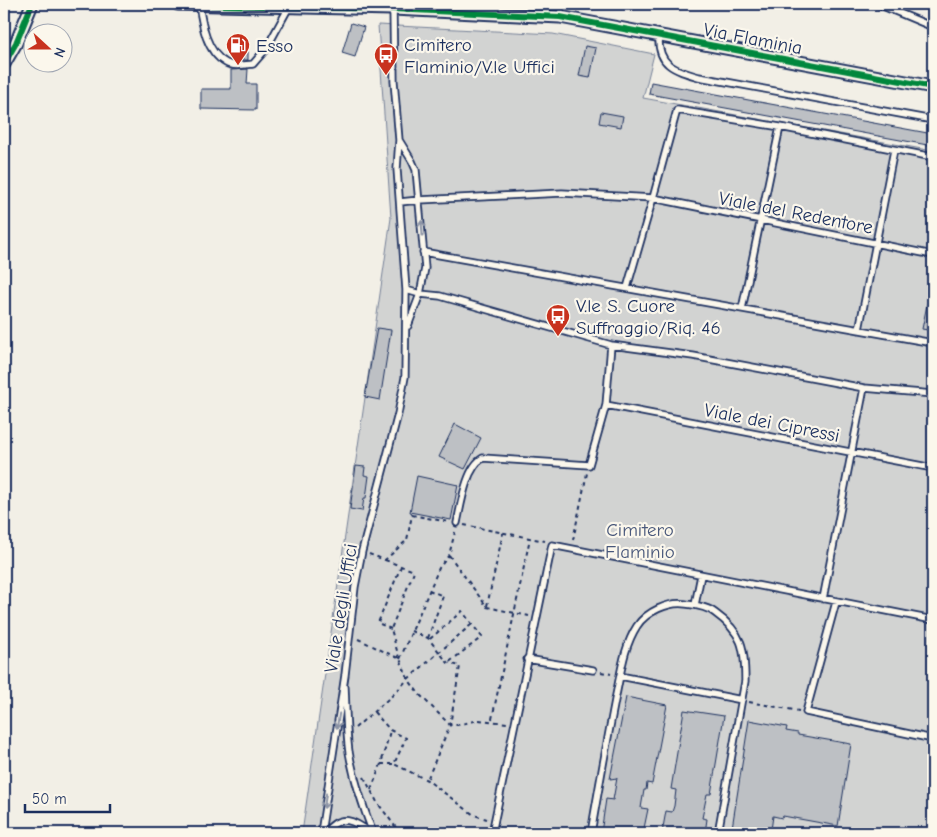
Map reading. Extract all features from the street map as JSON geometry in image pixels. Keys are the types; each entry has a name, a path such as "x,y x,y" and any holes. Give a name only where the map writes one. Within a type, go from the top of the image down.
{"street":[{"path":"4,64 16,43 32,4"},
{"name":"Via Flaminia","path":"178,4 393,9 560,17 933,87"}],"lane":[{"path":"199,4 210,48 226,63 238,66 253,64 270,41 289,6"},
{"path":"560,17 562,4"},
{"path":"878,4 933,27"},
{"name":"Viale degli Uffici","path":"320,833 345,674 354,587 402,395 406,366 406,290 397,169 399,140 394,81 393,9"},
{"path":"659,35 658,46 663,59 674,69 682,72 699,77 933,120"},
{"path":"626,288 677,110 933,157"},
{"path":"742,309 780,128"},
{"name":"Viale degli Uffici","path":"399,140 414,166 419,200 424,276 420,294 406,330"},
{"path":"859,330 894,150"},
{"name":"Viale del Redentore","path":"400,202 562,193 653,198 933,255"},
{"path":"423,252 933,343"},
{"path":"406,290 420,294 440,296 611,345 693,356 864,388 933,394"},
{"path":"457,523 469,477 477,462 483,458 589,464 606,405 611,345"},
{"path":"823,599 850,452 864,388"},
{"name":"Viale dei Cipressi","path":"606,405 933,468"},
{"path":"492,833 552,545 933,620"},
{"path":"695,605 701,575"},
{"path":"836,602 806,712 933,739"},
{"path":"590,833 627,646 637,626 647,614 680,603 695,605 713,611 727,622 739,637 745,657 745,681 718,833"},
{"path":"527,659 593,670"},
{"path":"345,674 348,735 353,772 372,833"},
{"path":"620,676 742,700"},
{"path":"326,833 335,823 346,820 357,823 372,833"}],"path":[{"path":"571,549 589,464"},
{"path":"385,560 407,540 412,515 545,541 552,545"},
{"path":"400,659 439,568 449,555 457,523"},
{"path":"487,607 502,532"},
{"path":"492,720 530,538"},
{"path":"362,551 414,572 391,629 408,679 420,695 450,725 479,720 514,724"},
{"path":"449,555 487,607 536,618"},
{"path":"391,629 378,623 401,566"},
{"path":"429,590 444,596 429,639"},
{"path":"429,639 462,611 482,637 448,663"},
{"path":"348,735 408,679 472,624"},
{"path":"411,631 429,639 448,663 460,666 450,725 427,780"},
{"path":"349,635 400,659"},
{"path":"593,670 620,676"},
{"path":"742,700 806,712"},
{"path":"374,712 390,730 406,738 394,764"},
{"path":"371,790 381,764 390,730"},
{"path":"381,764 394,764 427,780 474,815 483,819 495,819"},
{"path":"361,772 377,802 400,833"}],"green space":[{"name":"Cimitero Flaminio","path":"378,25 553,34 654,54 643,98 933,151 933,833 302,833 391,218"}],"building":[{"path":"351,23 364,27 355,57 342,53"},
{"path":"585,46 596,48 590,78 579,76"},
{"path":"232,51 248,51 248,60 232,60"},
{"path":"248,69 247,84 256,84 256,110 201,109 201,89 231,89 231,70"},
{"path":"651,82 933,134 933,146 649,94"},
{"path":"601,112 623,116 621,127 599,123"},
{"path":"929,295 933,296 933,331 922,329"},
{"path":"377,328 391,330 380,400 365,397"},
{"path":"455,424 481,438 465,469 439,457"},
{"path":"356,466 365,467 364,475 369,476 362,511 350,509"},
{"path":"417,476 458,485 451,520 410,512"},
{"path":"626,697 667,705 652,784 647,783 646,790 644,790 641,808 648,809 643,833 601,833 606,799 613,800 617,778 610,779"},
{"path":"684,710 724,716 711,794 707,794 702,818 707,819 705,833 662,833 666,811 672,812 674,806 676,790 671,789"},
{"path":"749,720 787,727 786,731 798,733 798,735 851,744 838,826 783,816 782,818 773,816 771,830 750,826 749,831 732,828"}],"cycle path":[{"path":"4,64 16,43 32,4"},
{"path":"178,4 393,9 560,17 933,87"}],"place":[{"name":"Esso","path":"238,66"},
{"name":"Cimitero Flaminio/V.le Uffici","path":"386,76"},
{"name":"V.le S. Cuore Suffraggio/Riq. 46","path":"558,337"}]}
